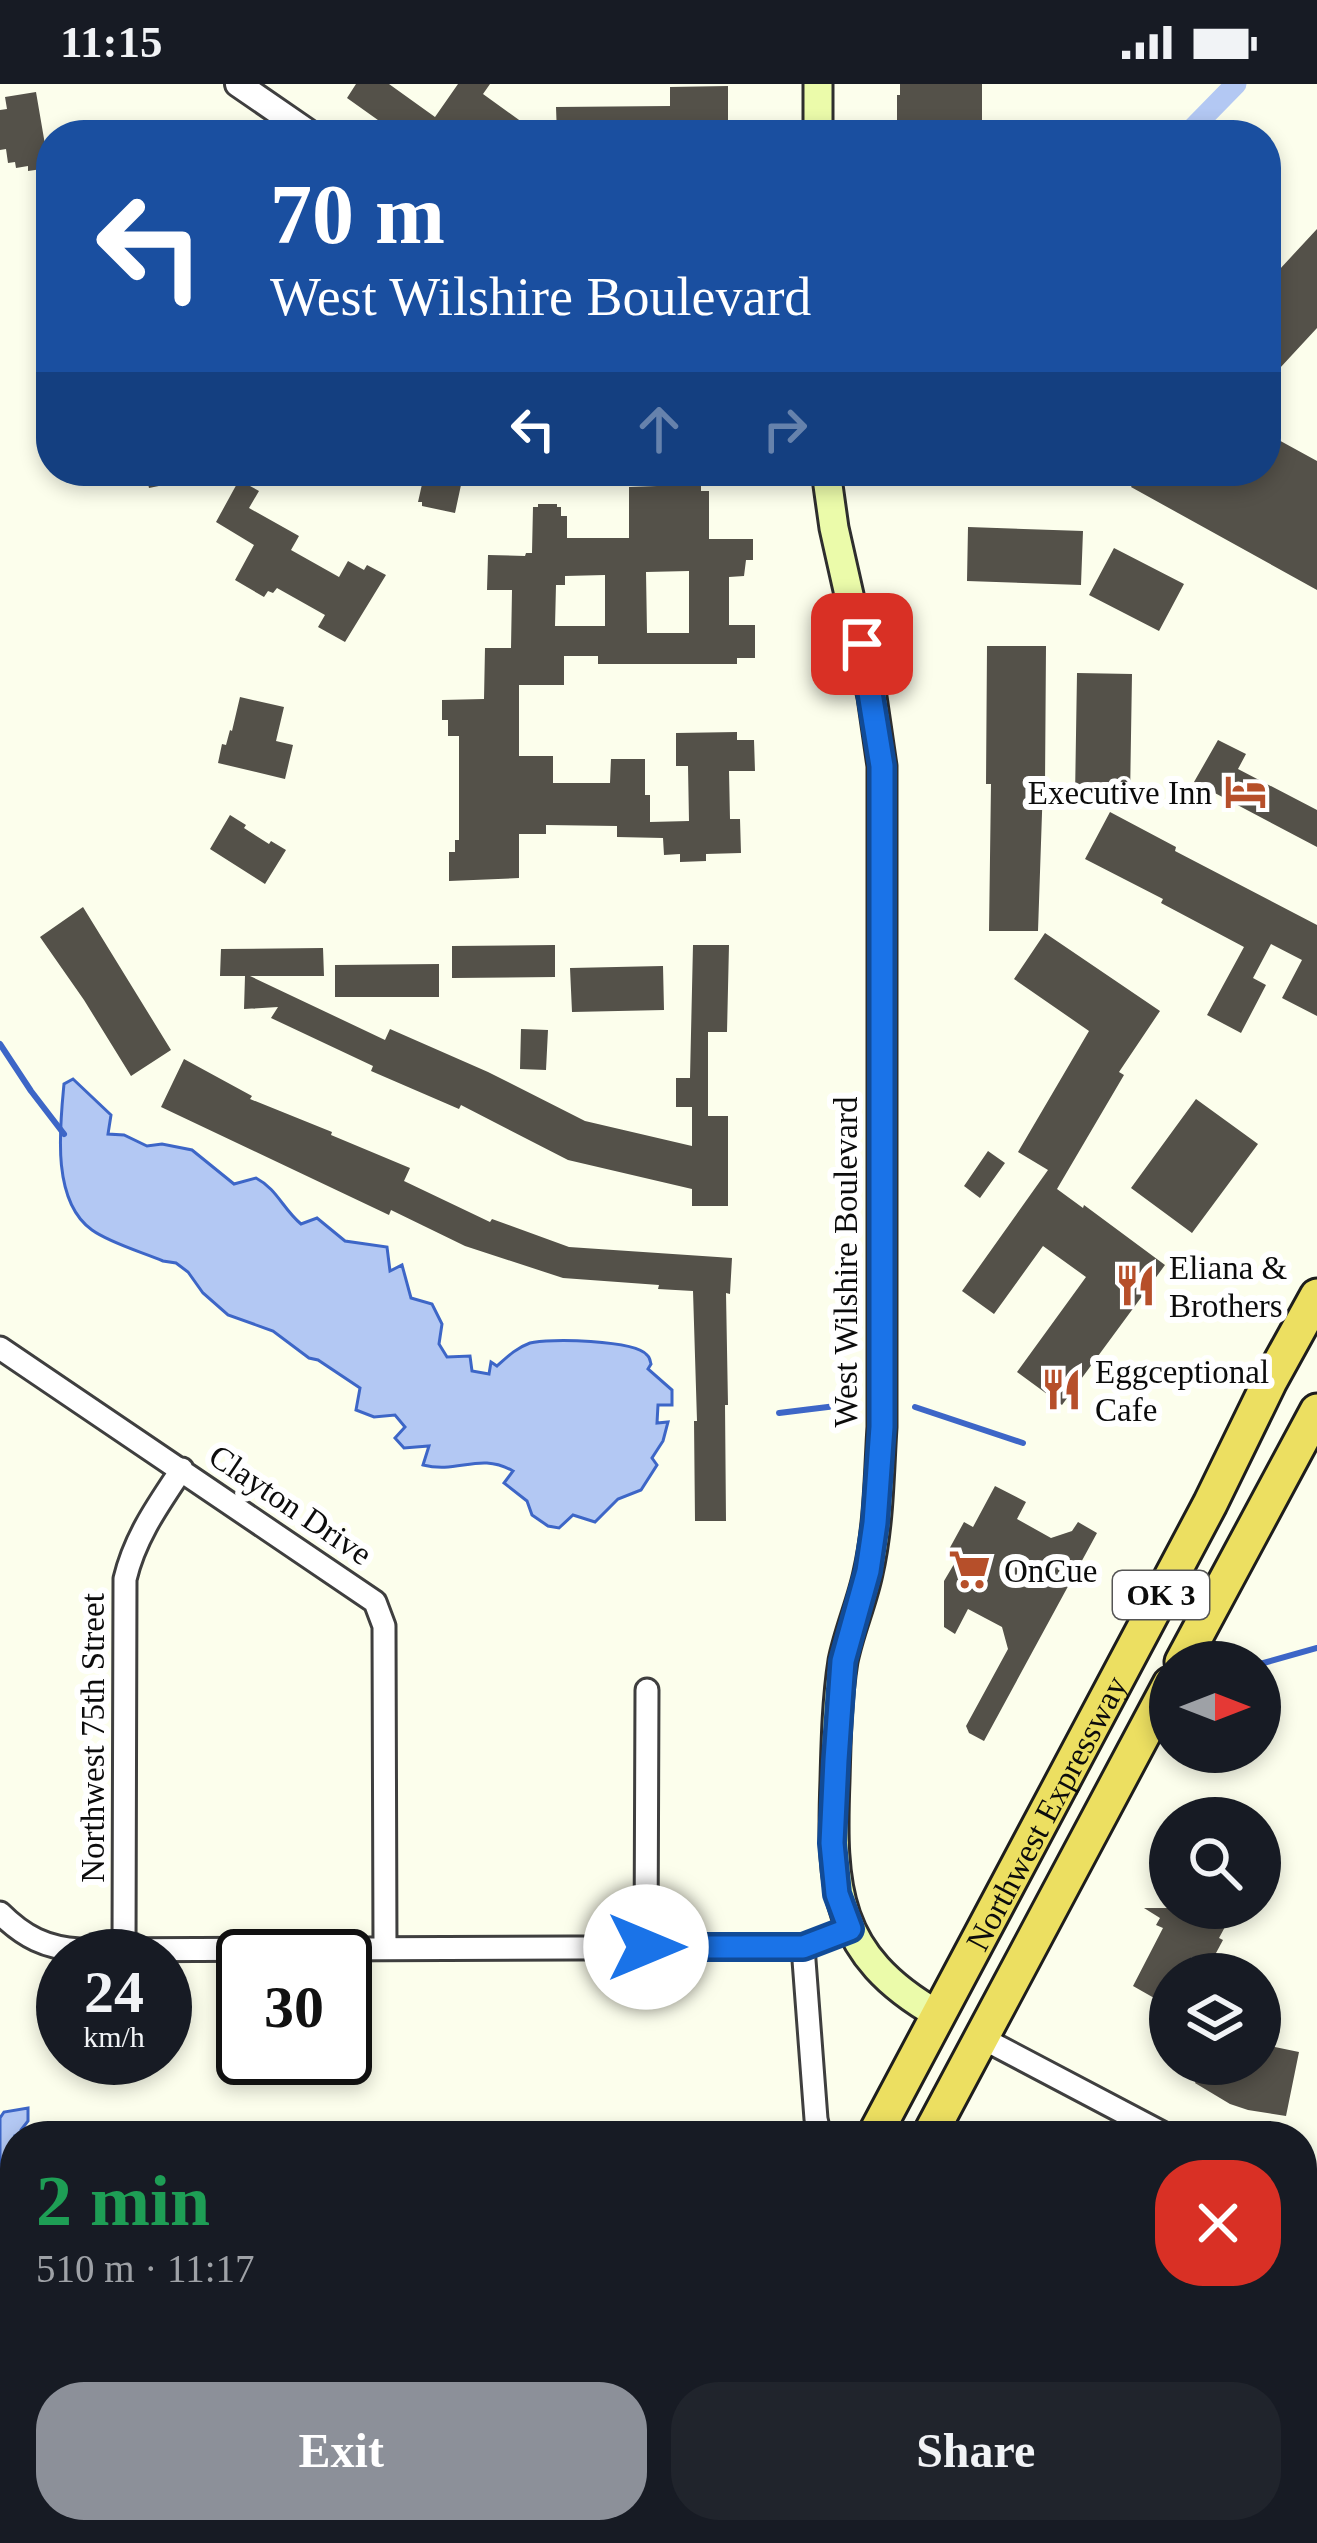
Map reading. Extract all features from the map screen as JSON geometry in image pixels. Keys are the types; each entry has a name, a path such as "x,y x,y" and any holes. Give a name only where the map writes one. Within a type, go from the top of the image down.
{"highway":[{"name":"Northwest Expressway","path":"882,2121 1317,1296"},
{"name":"OK 3","path":"1193,1641 1317,1412"},
{"name":"Northwest Expressway","path":"937,2121 1149,1724"},
{"path":"937,2014 982,2038"}],"main road":[{"path":"818,84 818,120"},
{"name":"West Wilshire Boulevard","path":"828,486 882,766 882,1427 868,1571 843,1661 832,1843 837,1894 866,1956 894,1987 937,2014"}],"street":[{"path":"249,87 292,120"},
{"name":"Clayton Drive","path":"0,1348 375,1602 384,1626 385,1948"},
{"name":"Northwest 75th Street","path":"124,1929 125,1579 145,1524 182,1469"},
{"path":"646,1947 647,1690"},
{"path":"0,1913 36,1941"},
{"path":"192,1949 803,1947 850,1929"},
{"path":"803,1947 819,2121"},
{"path":"982,2038 1140,2121"}],"water":[{"path":"73,1079 111,1115 108,1134 124,1135 147,1146 192,1150 234,1184 256,1178 301,1224 317,1218 345,1241 387,1247 390,1271 402,1265 411,1298 432,1304 442,1324 439,1344 447,1357 470,1356 472,1371 489,1374 491,1362 497,1366 520,1347 540,1341 609,1343 647,1355 648,1369 672,1390 672,1405 658,1405 657,1423 668,1422 652,1458 657,1465 641,1490 618,1499 595,1522 573,1515 559,1528 548,1526 504,1483 513,1471 490,1463 423,1465 429,1446 404,1448 395,1438 405,1427 395,1415 374,1417 356,1410 360,1388 273,1331 228,1315 176,1263 92,1230 70,1201 61,1162 64,1084"},
{"path":"28,2108 28,2121 0,2121 4,2112"}],"building":[{"path":"356,84 389,84 435,117 458,84 490,84 483,94 519,120 378,120 347,98"},
{"path":"900,84 982,84 982,120 897,120"},
{"path":"728,86 728,120 556,120 556,107 670,106 670,87"},
{"path":"36,92 41,120 36,120 36,170 16,168 15,162 8,163 6,149 0,150 0,110 7,109 5,97"},
{"path":"1317,229 1317,328 1281,367 1281,268"},
{"path":"1281,441 1317,461 1317,590 1131,487 1281,486"},
{"path":"236,486 250,486 259,491 249,508 299,536 291,550 339,577 348,561 386,575 345,642 318,627 325,615 277,588 264,597 235,580 254,545 216,522"},
{"path":"422,486 461,486 455,513 418,502"},
{"path":"701,486 701,491 709,491 709,539 753,539 753,560 746,560 744,576 729,577 729,625 755,625 755,658 737,658 737,664 598,664 598,656 564,656 564,685 519,685 519,756 553,756 553,783 610,783 611,759 645,759 650,822 689,821 688,766 676,766 676,733 737,732 737,740 754,740 755,771 729,771 730,819 740,819 741,853 706,854 706,861 680,862 680,854 664,855 663,838 617,837 617,826 546,825 546,834 519,834 519,878 449,881 449,852 455,852 455,840 459,840 459,736 448,736 442,700 484,699 485,648 511,648 512,590 487,590 488,555 532,553 533,507 538,504 561,507 561,516 567,516 567,538 629,538 629,487","holes":["689,571 689,633 647,633 646,572","605,575 605,626 555,626 556,585 565,585 565,576"]},
{"path":"968,527 1083,531 1081,585 967,581"},
{"path":"1114,548 1184,584 1159,631 1089,595"},
{"path":"987,646 1046,646 1038,931 989,931"},
{"path":"1077,673 1132,674 1130,798 1075,797"},
{"path":"240,697 284,707 276,741 293,745 285,779 218,763"},
{"name":"Executive Inn","path":"1218,740 1246,754 1238,769 1317,810 1317,847 1194,782"},
{"path":"1110,812 1317,925 1317,1016 1282,998 1302,960 1271,944 1253,978 1266,985 1241,1033 1207,1015 1244,947 1085,859"},
{"path":"230,815 269,844 286,850 265,884 210,849"},
{"path":"83,907 171,1050 131,1076 40,937"},
{"path":"1045,933 1160,1011 1119,1072 1124,1075 1057,1189 1165,1265 1062,1405 1017,1372 1086,1277 1043,1246 994,1314 962,1291 1048,1170 1018,1152 1089,1031 1014,979"},
{"path":"555,945 555,977 452,978 452,946"},
{"path":"693,945 729,945 727,1032 708,1032 708,1116 728,1116 728,1206 692,1206 692,1189 568,1160 461,1105 459,1109 371,1071 373,1066 271,1018 278,1007 244,1009 245,976 220,976 221,949 323,948 324,976 250,976 385,1040 390,1029 585,1121 692,1146 692,1107 676,1107 676,1078 690,1078"},
{"path":"439,964 439,997 335,997 335,965"},
{"path":"663,966 664,1010 572,1012 570,968"},
{"path":"521,1029 548,1030 546,1070 520,1069"},
{"path":"184,1059 252,1096 250,1099 410,1168 404,1181 490,1222 569,1247 732,1258 730,1294 726,1293 726,1521 695,1521 693,1291 563,1278 465,1246 391,1210 389,1215 161,1107"},
{"path":"1196,1099 1258,1144 1192,1233 1131,1188"},
{"path":"988,1151 1005,1163 980,1198 964,1186"},
{"path":"995,1486 1026,1502 1017,1519 1051,1538 1072,1531 1078,1522 1097,1533 984,1741 966,1726 1008,1649 1002,1627 968,1609 955,1634 944,1627 944,1581 957,1559 947,1553 964,1522 973,1527"},
{"path":"1162,1929 1224,1929 1216,1953 1150,1953"},
{"path":"1149,1955 1149,1995 1133,1986"},
{"path":"1281,2048 1299,2052 1286,2116 1230,2104 1198,2085 1281,2085"}],"waterway":[{"path":"1201,120 1236,84"},
{"path":"0,1044 64,1134"},
{"path":"779,1413 844,1405"},
{"path":"915,1407 1023,1443"},
{"path":"1281,1658 1317,1648"}],"place":[{"name":"Executive Inn","path":"1246,792"},
{"name":"Eliana & Brothers","path":"1135,1286"},
{"name":"Eggceptional Cafe","path":"1061,1390"},
{"name":"OnCue","path":"970,1570"}],"route":[{"path":"646,1947 803,1947 850,1929 837,1894 832,1843 836,1760 843,1661 868,1571 882,1427 882,766 862,644"}]}
